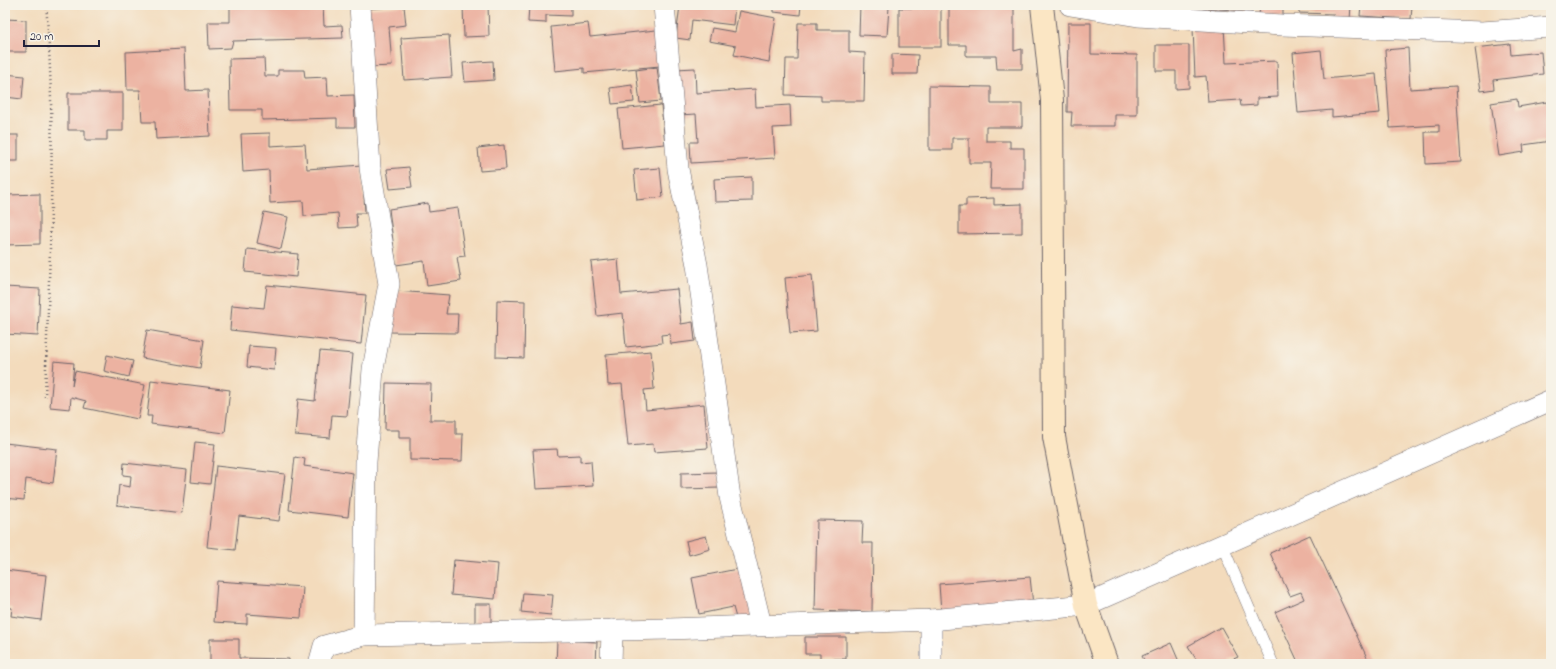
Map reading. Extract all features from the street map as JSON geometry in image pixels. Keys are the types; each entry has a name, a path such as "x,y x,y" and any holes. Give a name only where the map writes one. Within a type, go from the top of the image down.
{"street":[{"path":"360,5 370,168 389,284 373,368 366,462 364,635"},
{"path":"664,5 678,169 697,265 730,497 761,625"},
{"path":"1042,5 1052,100 1054,437 1086,605 1106,664"},
{"path":"1070,5 1138,16 1282,25 1482,32 1551,27"},
{"path":"319,664 324,646 364,635 612,630 931,620 1086,605 1551,400"},
{"path":"931,620 931,664"},
{"path":"611,664 612,630"}],"lane":[{"path":"1222,545 1273,664"}],"path":[{"path":"45,397 52,184 51,61 46,5"}],"building":[{"path":"230,5 323,5 324,26 342,25 343,38 233,41 231,48 209,49 208,22 230,22"},
{"path":"463,5 488,5 489,36 464,37"},
{"path":"529,5 571,5 571,16 546,15 546,23 528,22"},
{"path":"584,5 598,5 598,8 584,8"},
{"path":"680,5 735,5 733,25 692,20 690,40 676,38"},
{"path":"774,5 801,5 800,15 774,12"},
{"path":"860,5 889,7 887,36 859,35"},
{"path":"949,5 986,5 986,8 1014,8 1014,51 1022,49 1022,69 997,69 996,56 966,56 966,45 949,45"},
{"path":"1203,5 1252,5 1252,11 1203,8"},
{"path":"1260,5 1283,5 1283,16 1259,15"},
{"path":"1299,5 1351,5 1350,20 1333,19 1333,14 1299,13"},
{"path":"1361,5 1412,5 1411,19 1360,16"},
{"path":"404,6 406,25 389,27 392,66 370,67 366,9"},
{"path":"899,8 941,8 941,47 899,47"},
{"path":"739,11 776,18 769,62 734,55 736,46 709,41 712,28 735,32"},
{"path":"5,19 26,20 26,52 5,52"},
{"path":"588,23 590,37 656,30 660,66 584,73 584,68 555,71 551,27"},
{"path":"798,23 817,23 817,30 849,30 849,52 865,53 864,101 821,101 821,96 785,95 786,59 797,59"},
{"path":"1068,23 1091,23 1091,54 1137,55 1137,115 1115,115 1115,126 1071,126 1072,112 1067,112"},
{"path":"1224,26 1226,63 1277,61 1278,97 1257,98 1257,105 1241,106 1240,100 1208,102 1206,76 1195,77 1193,28"},
{"path":"449,35 452,77 404,80 401,38"},
{"path":"1510,44 1511,55 1541,52 1543,74 1493,80 1494,89 1481,91 1475,48"},
{"path":"1156,45 1189,45 1189,88 1176,89 1176,71 1156,71"},
{"path":"1408,48 1410,89 1456,86 1461,162 1426,164 1425,132 1439,132 1439,125 1390,128 1385,50"},
{"path":"184,49 186,91 208,90 210,136 156,139 155,122 142,122 140,90 127,90 126,52"},
{"path":"1321,50 1324,79 1376,74 1380,113 1332,117 1332,110 1298,113 1293,53"},
{"path":"892,54 918,55 917,74 892,74"},
{"path":"264,58 265,76 278,76 278,70 304,70 305,78 327,77 328,96 354,95 355,127 337,127 337,118 262,120 262,110 230,110 229,59"},
{"path":"493,61 494,80 465,82 463,63"},
{"path":"657,67 661,101 640,103 636,70"},
{"path":"695,68 696,93 755,89 756,107 790,105 791,127 773,128 775,158 691,163 690,142 698,142 696,114 679,115 676,69"},
{"path":"5,74 24,76 22,99 5,97"},
{"path":"632,85 634,102 612,104 610,88"},
{"path":"929,86 991,87 991,104 1022,104 1022,127 986,127 986,141 1010,141 1010,148 1024,148 1024,189 990,189 991,163 969,163 969,138 952,138 952,150 929,150"},
{"path":"68,93 123,93 123,131 107,131 107,140 85,140 85,130 68,130"},
{"path":"1517,99 1518,107 1547,102 1551,129 1551,141 1523,145 1524,152 1499,156 1491,103"},
{"path":"661,105 665,144 622,148 618,109"},
{"path":"270,133 270,146 305,144 307,169 362,165 365,213 356,213 357,227 339,228 338,213 304,216 303,201 270,203 269,170 243,172 241,134"},
{"path":"5,135 18,135 18,161 5,161"},
{"path":"504,145 506,169 480,171 478,148"},
{"path":"409,167 412,187 390,189 387,169"},
{"path":"660,168 663,197 637,200 634,170"},
{"path":"752,177 752,201 715,202 714,179"},
{"path":"5,184 8,184 8,195 40,194 40,244 5,245"},
{"path":"994,198 994,205 1022,204 1022,233 959,234 959,206 966,206 966,199"},
{"path":"428,203 429,212 458,208 465,256 457,257 461,281 427,286 424,261 396,265 389,209"},
{"path":"264,212 288,217 281,249 257,243"},
{"path":"247,249 298,254 296,277 245,272"},
{"path":"618,259 621,294 677,289 681,324 693,322 695,341 671,344 670,334 661,335 662,343 626,347 623,313 597,316 591,262"},
{"path":"812,275 817,331 790,333 785,278"},
{"path":"267,285 366,295 361,344 230,330 232,305 264,308"},
{"path":"5,287 40,289 38,336 5,334"},
{"path":"396,291 449,295 446,314 458,314 457,333 388,332"},
{"path":"497,300 525,301 524,358 496,357"},
{"path":"147,330 204,340 200,368 142,358"},
{"path":"249,346 276,348 274,370 247,367"},
{"path":"320,351 353,354 347,416 332,415 330,438 295,435 298,399 315,401"},
{"path":"651,351 654,389 644,390 646,410 704,404 708,448 654,452 653,444 628,446 622,384 608,385 606,355"},
{"path":"107,355 133,361 129,377 104,371"},
{"path":"54,361 74,363 72,386 75,371 145,385 138,419 84,408 86,401 71,397 70,409 50,407"},
{"path":"151,380 230,390 225,433 151,424 152,416 147,416"},
{"path":"386,383 431,384 430,420 456,420 456,434 463,434 462,461 410,460 410,438 399,438 399,430 385,430"},
{"path":"195,442 215,444 210,484 191,482"},
{"path":"5,443 57,449 53,483 26,479 24,500 5,498"},
{"path":"557,449 558,456 580,455 580,462 591,461 593,486 536,489 533,450"},
{"path":"295,457 305,459 304,466 353,473 348,517 289,510"},
{"path":"124,463 187,470 182,513 117,505 119,485 130,487 131,476 123,475"},
{"path":"216,466 285,474 279,521 239,516 235,550 207,547"},
{"path":"719,472 720,488 681,489 681,473"},
{"path":"817,520 863,521 862,543 873,543 872,612 815,610"},
{"path":"1310,535 1370,664 1299,664 1275,612 1304,599 1301,592 1290,596 1270,553"},
{"path":"706,536 710,549 689,555 686,541"},
{"path":"454,560 498,564 495,599 451,595"},
{"path":"742,568 752,615 736,618 733,607 699,614 692,578"},
{"path":"5,570 46,575 41,620 11,616 12,608 5,607"},
{"path":"1030,577 1033,605 941,612 939,584"},
{"path":"217,581 303,587 301,618 247,614 247,624 214,622"},
{"path":"523,593 553,595 551,615 521,612"},
{"path":"475,604 491,604 491,624 475,624"},
{"path":"1221,627 1238,657 1229,661 1231,664 1199,664 1188,646"},
{"path":"805,637 846,637 846,659 820,659 820,654 805,654"},
{"path":"210,639 239,639 239,658 289,659 289,664 210,664"},
{"path":"557,640 597,642 596,664 556,664"},
{"path":"1171,643 1180,664 1146,664 1142,656"},
{"path":"967,662 968,664 957,664 957,663"}]}
